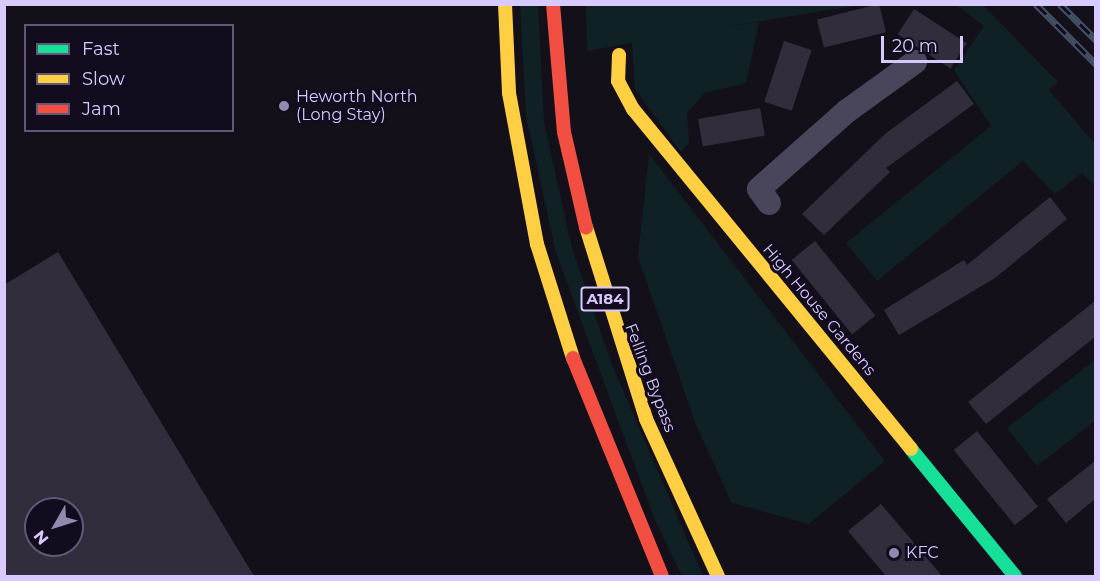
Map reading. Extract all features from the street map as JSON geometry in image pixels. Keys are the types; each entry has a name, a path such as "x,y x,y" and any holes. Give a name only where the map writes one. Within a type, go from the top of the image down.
{"main road":[{"name":"A184","path":"505,4 509,93 537,244 583,391 662,576"},
{"name":"Felling Bypass","path":"553,4 564,132 596,270 646,419 718,576"},
{"name":"High House Gardens","path":"618,55 618,81 633,109 1015,576"}],"street":[{"path":"769,203 759,189 847,111 915,62"}],"shaded area":[{"path":"520,5 538,5 544,122 572,248 612,365 703,576 682,576 655,520 556,253 526,116"},
{"path":"586,5 861,5 710,29 759,22 746,83 705,93 687,113 689,143 681,152 635,89 632,43 587,51"},
{"path":"956,5 983,5 1058,82 1049,90 1095,144 1095,185 1082,173 1055,194 1023,161 877,281 846,243 991,126 954,70 984,26"},
{"path":"649,154 885,461 809,524 732,503 696,425 638,257"},
{"path":"1095,360 1095,421 1037,466 1007,428"}],"building":[{"path":"879,4 886,32 824,48 817,19"},
{"path":"914,9 967,43 950,68 898,34"},
{"path":"784,41 812,50 792,111 764,102"},
{"path":"957,81 974,104 886,168 890,172 824,235 802,214 885,134"},
{"path":"760,108 765,136 703,147 698,119"},
{"path":"1050,197 1067,219 995,278 899,335 884,310 964,260 967,265"},
{"path":"815,241 875,316 852,334 792,260"},
{"path":"58,252 254,576 4,576 4,285"},
{"path":"1095,301 1095,337 986,424 968,402"},
{"path":"977,431 1038,506 1015,525 954,450"},
{"path":"1095,461 1095,499 1066,523 1047,499"},
{"name":"KFC","path":"881,504 942,576 886,576 848,531"}],"railway":[{"path":"1036,4 1096,64"},
{"path":"1060,4 1096,40"}],"traffic: fast":[{"path":"911,449 1015,576"}],"traffic: slow":[{"path":"505,4 509,93 537,244 573,358"},
{"path":"619,55 618,81 633,109 911,449"},
{"path":"586,227 646,419 718,576"}],"traffic: jam":[{"path":"553,4 564,132 586,227"},
{"path":"573,358 662,576"}],"place":[{"name":"Heworth North (Long Stay)","path":"284,106"},
{"name":"KFC","path":"894,553"}]}
